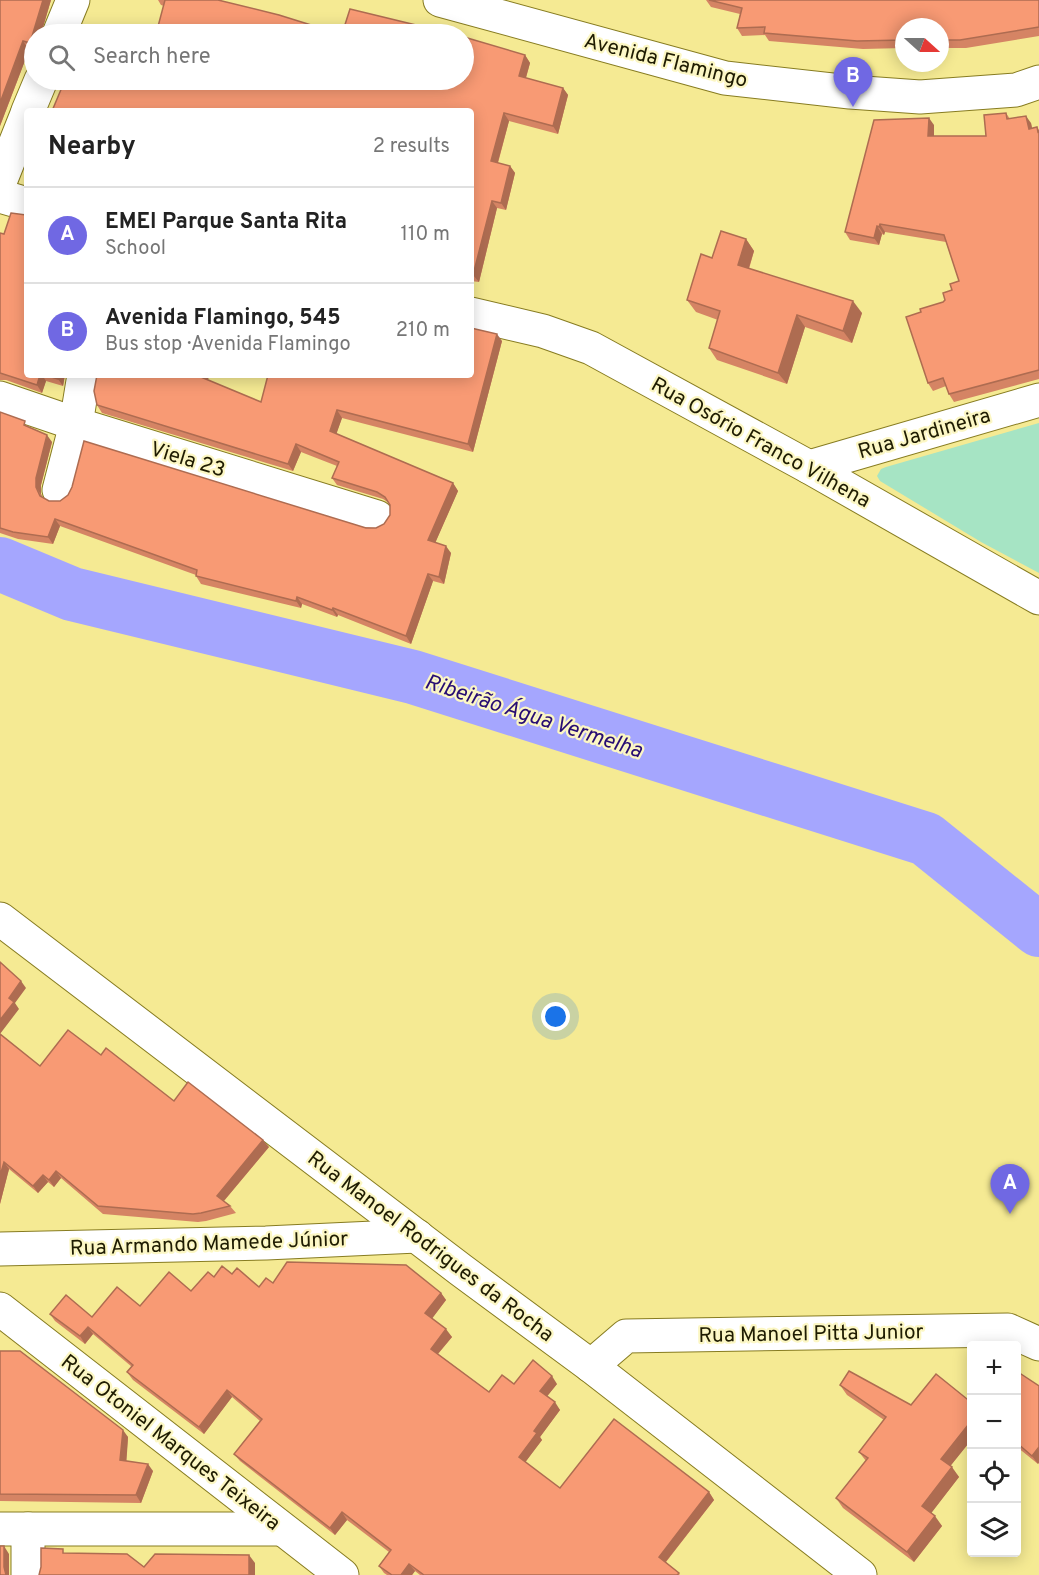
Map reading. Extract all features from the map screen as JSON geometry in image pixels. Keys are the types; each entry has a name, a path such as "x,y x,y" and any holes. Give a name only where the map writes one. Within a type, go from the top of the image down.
{"street":[{"path":"63,24 73,0"},
{"name":"Avenida Flamingo","path":"440,0 725,78 850,92 920,97 1016,90 1039,82"},
{"path":"30,108 37,90"},
{"path":"0,182 24,123"},
{"path":"0,196 24,203"},
{"name":"Rua Osório Franco Vilhena","path":"474,315 543,331 591,348 809,467 1039,598"},
{"path":"59,490 76,424 84,378"},
{"name":"Viela 23","path":"0,398 76,424 377,517"},
{"name":"Rua Jardineira","path":"809,467 1039,400"},
{"name":"Rua Manoel Rodrigues da Rocha","path":"0,919 591,1366 860,1575"},
{"name":"Rua Armando Mamede Júnior","path":"0,1249 266,1243 417,1236"},
{"name":"Rua Otoniel Marques Teixeira","path":"0,1309 342,1575"},
{"name":"Rua Manoel Pitta Junior","path":"591,1366 626,1336 1008,1330 1039,1344"},
{"path":"28,1575 14,1529 281,1529"}],"green space":[{"path":"1039,423 1039,573 981,542 880,481 877,476 881,469 886,467"}],"building":[{"path":"0,0 43,0 36,24 24,24 24,41 0,103"},
{"path":"165,0 218,0 308,24 159,24"},
{"path":"709,0 1039,0 1039,27 949,40 949,18 895,18 895,40 857,41 764,33 765,27 737,28 742,8"},
{"path":"350,9 412,24 345,24"},
{"path":"474,40 525,55 519,76 563,88 553,126 504,113 491,161 510,166 501,203 492,201 474,271 474,108 53,108 61,90 474,90"},
{"path":"1006,113 1007,119 1026,116 1029,129 1037,127 1039,131 1039,370 949,394 943,378 928,383 906,317 921,312 920,309 943,302 945,300 943,293 952,290 950,284 959,281 944,235 880,224 879,227 877,226 874,238 845,232 874,120 929,118 928,136 986,136 984,115"},
{"path":"11,213 24,215 24,378 39,378 37,385 0,373 0,233 4,234"},
{"path":"721,231 746,239 738,265 853,301 843,331 797,315 778,373 709,348 720,311 687,300 701,254 712,258"},
{"path":"474,329 497,334 468,444 337,410 330,431 453,483 428,540 446,546 439,577 428,574 406,636 297,597 296,601 196,576 197,570 55,519 48,537 0,528 0,412 25,421 24,425 47,435 36,478 36,487 40,496 49,501 60,501 68,495 84,441 366,528 376,528 384,524 390,515 390,505 385,497 377,492 332,478 339,462 296,444 288,464 97,405 94,391 96,378 203,378 261,402 267,378 474,378"},
{"path":"0,962 21,981 9,998 14,1002 0,1020"},
{"path":"68,1030 101,1055 106,1048 174,1101 188,1082 263,1140 217,1196 230,1206 193,1214 98,1206 56,1171 49,1180 43,1175 33,1186 4,1162 0,1176 0,1034 40,1066"},
{"path":"287,1262 406,1265 441,1293 425,1313 446,1329 431,1349 489,1392 502,1375 514,1384 533,1360 552,1376 540,1391 555,1402 534,1431 537,1433 519,1457 560,1488 614,1419 709,1492 659,1557 679,1573 677,1575 424,1575 409,1564 401,1575 392,1575 379,1566 391,1550 342,1512 330,1528 234,1454 262,1419 227,1390 199,1427 127,1372 133,1365 88,1327 80,1336 50,1314 66,1295 92,1317 117,1287 140,1306 169,1272 191,1291 208,1272 214,1277 222,1266 232,1274 237,1268 259,1287 266,1278 273,1283"},
{"path":"0,1351 20,1351 123,1430 120,1460 148,1464 136,1495 0,1494"},
{"path":"849,1371 911,1405 936,1374 967,1399 967,1426 941,1459 952,1467 922,1506 935,1516 907,1552 836,1498 868,1458 859,1452 886,1417 840,1385"},
{"path":"1021,1374 1039,1386 1039,1447 1032,1456 1021,1446"},
{"path":"0,1546 4,1546 6,1575 0,1575"},
{"path":"41,1548 63,1549 63,1553 127,1554 144,1567 155,1554 249,1555 249,1575 39,1575"}],"waterway":[{"name":"Ribeirão Água Vermelha","path":"0,564 72,594 413,677 926,839 1039,930"}],"place":[{"name":"Avenida Flamingo, 545","path":"853,107"},
{"name":"EMEI Parque Santa Rita","path":"1010,1214"}]}
